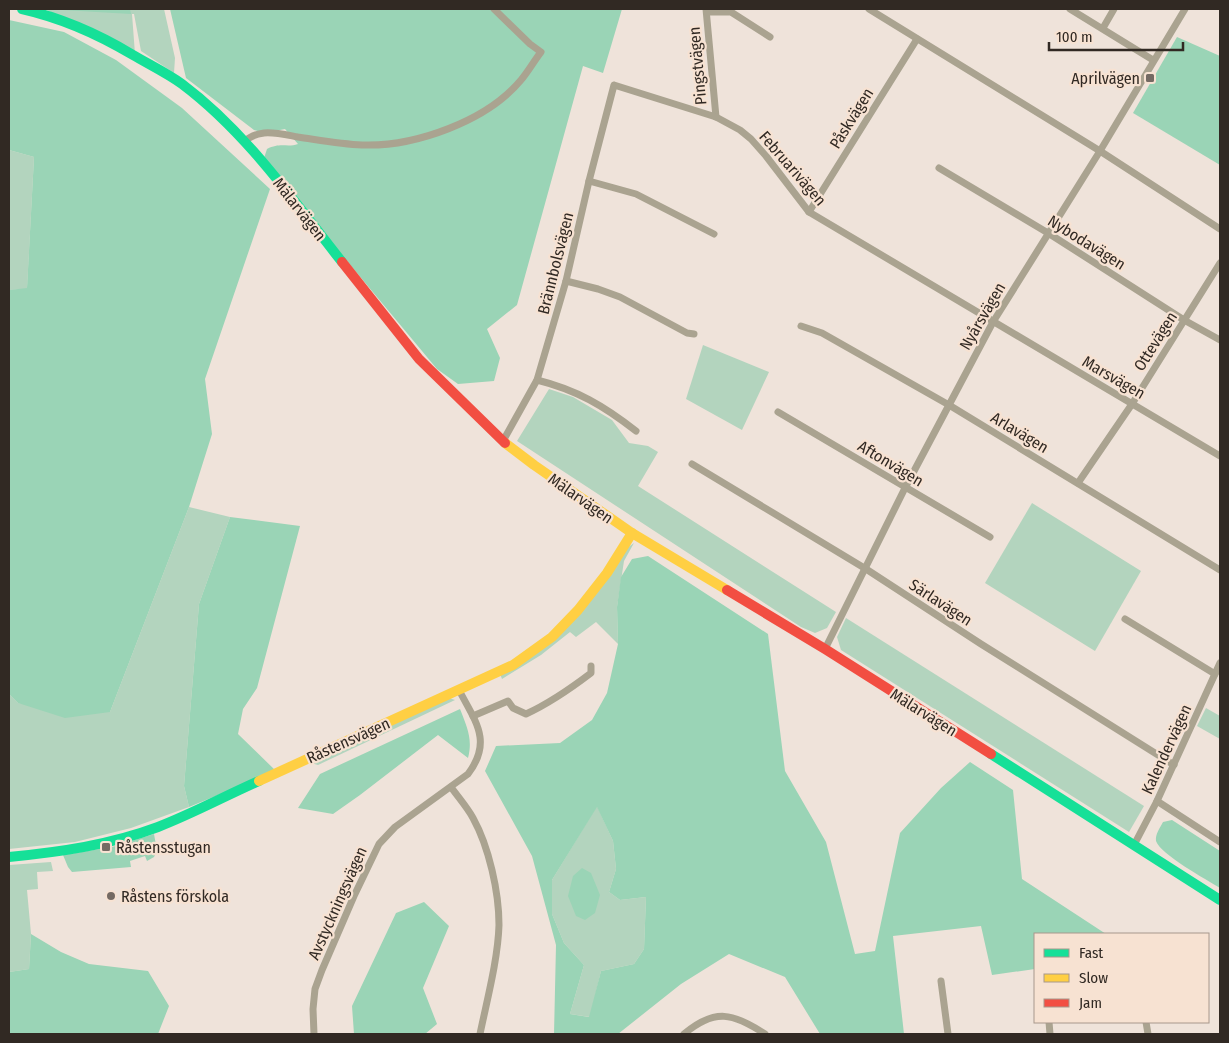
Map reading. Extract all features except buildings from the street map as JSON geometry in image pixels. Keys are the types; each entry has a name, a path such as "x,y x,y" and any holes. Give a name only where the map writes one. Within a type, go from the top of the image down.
{"street":[{"name":"Mälarvägen","path":"22,9 45,14 81,27 138,57 182,84 219,116 262,161 420,359 467,408 503,441 632,533 825,649 1220,900"},
{"path":"244,142 249,137 263,133 276,133 328,142 364,145 399,143 432,136 463,123 493,104 520,81 541,52 530,44 494,9"},
{"path":"869,9 1100,152 1220,230"},
{"path":"1070,9 1104,28 1153,60"},
{"path":"1104,28 1114,9"},
{"name":"Nyårsvägen","path":"825,649 905,488 993,322 1100,152 1185,9"},
{"name":"Pingstvägen","path":"716,117 706,11 731,12 770,37"},
{"name":"Påskvägen","path":"809,212 917,39"},
{"name":"Februarivägen","path":"614,84 716,117 740,130 751,140 809,212 993,322"},
{"name":"Brännbolsvägen","path":"503,441 537,380 566,281 588,181 614,84"},
{"name":"Nybodavägen","path":"939,168 1048,233 1184,320 1220,340"},
{"path":"588,181 636,194 714,234"},
{"name":"Ottevägen","path":"1078,483 1132,404 1220,263"},
{"path":"566,281 598,288 620,297 680,329 694,334"},
{"name":"Marsvägen","path":"993,322 1220,456"},
{"name":"Arlavägen","path":"801,326 822,333 949,405 1220,570"},
{"path":"537,380 560,386 592,400 636,431"},
{"name":"Aftonvägen","path":"778,412 990,537"},
{"name":"Särlavägen","path":"692,464 866,569 1174,765"},
{"name":"Råstensvägen","path":"9,857 97,845 158,827 513,665 556,633 590,596 632,533"},
{"path":"1126,619 1216,674"},
{"name":"Kalendervägen","path":"1134,844 1157,801 1220,663"},
{"path":"473,716 508,701 513,708 526,714 570,690 591,673 591,666"},
{"name":"Avstyckningsvägen","path":"314,1034 313,1009 315,989 354,896 379,844 395,827 468,774 477,762 480,749 480,732 459,690"},
{"path":"451,787 473,818 487,852 497,900 499,926 496,951 480,1034"},
{"path":"1157,801 1220,842"},
{"path":"941,981 948,1034"},
{"path":"684,1034 696,1024 713,1017 732,1016 750,1024 764,1034"}],"green space":[{"path":"45,9 164,9 175,58 174,73 141,51 134,14 132,14 135,54"},
{"path":"45,9 130,9 131,14"},
{"path":"170,9 622,9 603,73 583,66 517,305 487,329 500,358 494,381 458,384 437,369 307,213 264,158 267,149 280,145 298,144 285,129 265,133 254,130 186,78"},
{"path":"9,20 64,32 116,60 182,108 270,189 205,379 212,434 189,507 110,712 65,718 18,703 9,694 9,290 27,288 34,157 9,150"},
{"path":"1177,37 1220,56 1220,165 1133,113"},
{"path":"9,150 34,157 27,289 9,290"},
{"path":"703,345 769,372 742,430 686,399"},
{"path":"549,389 573,397 612,420 629,443 648,446 658,452 638,486 836,612 827,628 815,633 801,627 517,441"},
{"path":"1032,503 1141,571 1095,651 985,583"},
{"path":"189,507 230,517 199,604 184,786 189,807 131,828 75,842 9,849 9,694 18,703 110,712"},
{"path":"230,517 300,526 257,688 243,709 238,734 276,771 189,807 184,786 199,604"},
{"path":"634,543 624,561 617,607 618,644 596,622 576,637 570,632 541,655 502,679 500,674 538,652 627,548"},
{"path":"648,556 768,634 785,771 826,842 855,954 875,951 900,833 941,788 970,762 1013,790 1022,879 1104,933 1034,933 1034,969 992,975 981,926 893,936 904,1034 820,1034 785,977 729,954 681,984 618,1034 554,1034 556,945 532,856 485,771 496,746 560,743 592,720 607,693 618,644 617,607 621,577 632,559","holes":["597,807 613,841 616,869 609,892 620,900 646,897 644,949 634,964 601,971 589,1017 570,1014 584,965 564,943 552,914 552,880"]},
{"path":"846,618 1144,806 1129,832 841,650 837,637"},
{"path":"449,698 455,700 318,765 311,763"},
{"path":"1206,708 1220,716 1220,739 1197,726"},
{"path":"460,709 470,739 468,758 438,735 333,814 298,808 320,774"},
{"path":"597,806 613,841 616,869 609,892 620,900 646,897 644,949 634,964 601,971 590,1017 570,1014 584,965 564,943 552,914 552,880"},
{"path":"1172,820 1220,851 1220,888 1166,853 1159,846 1156,841 1158,831 1163,822"},
{"path":"154,834 157,851 154,857 147,861 145,856 130,861 131,867 72,872 63,855 112,847"},
{"path":"51,862 53,871 37,872 38,889 27,890 31,934 29,969 9,972 9,865"},
{"path":"582,868 591,873 600,895 595,913 585,920 576,916 568,896 573,876"},
{"path":"424,902 449,926 423,988 437,1024 425,1034 354,1034 352,1006 396,913"},
{"path":"31,934 61,952 89,964 148,971 169,1006 158,1034 9,1034 9,972 29,969"}],"traffic: fast":[{"path":"22,9 51,17 93,34 120,47 182,84 227,123 248,145 287,191 342,262"},
{"path":"991,754 1220,900"},
{"path":"9,857 85,847 122,839 158,827 259,781"}],"traffic: slow":[{"path":"505,443 632,533 727,590"},
{"path":"259,781 513,665 552,637 578,610 607,573 632,533"}],"traffic: jam":[{"path":"342,262 419,359 505,443"},
{"path":"727,590 825,649 991,754"}],"place":[{"name":"Aprilvägen","path":"1150,78"},
{"name":"Råstensstugan","path":"106,847"},
{"name":"Råstens förskola","path":"111,896"}]}
